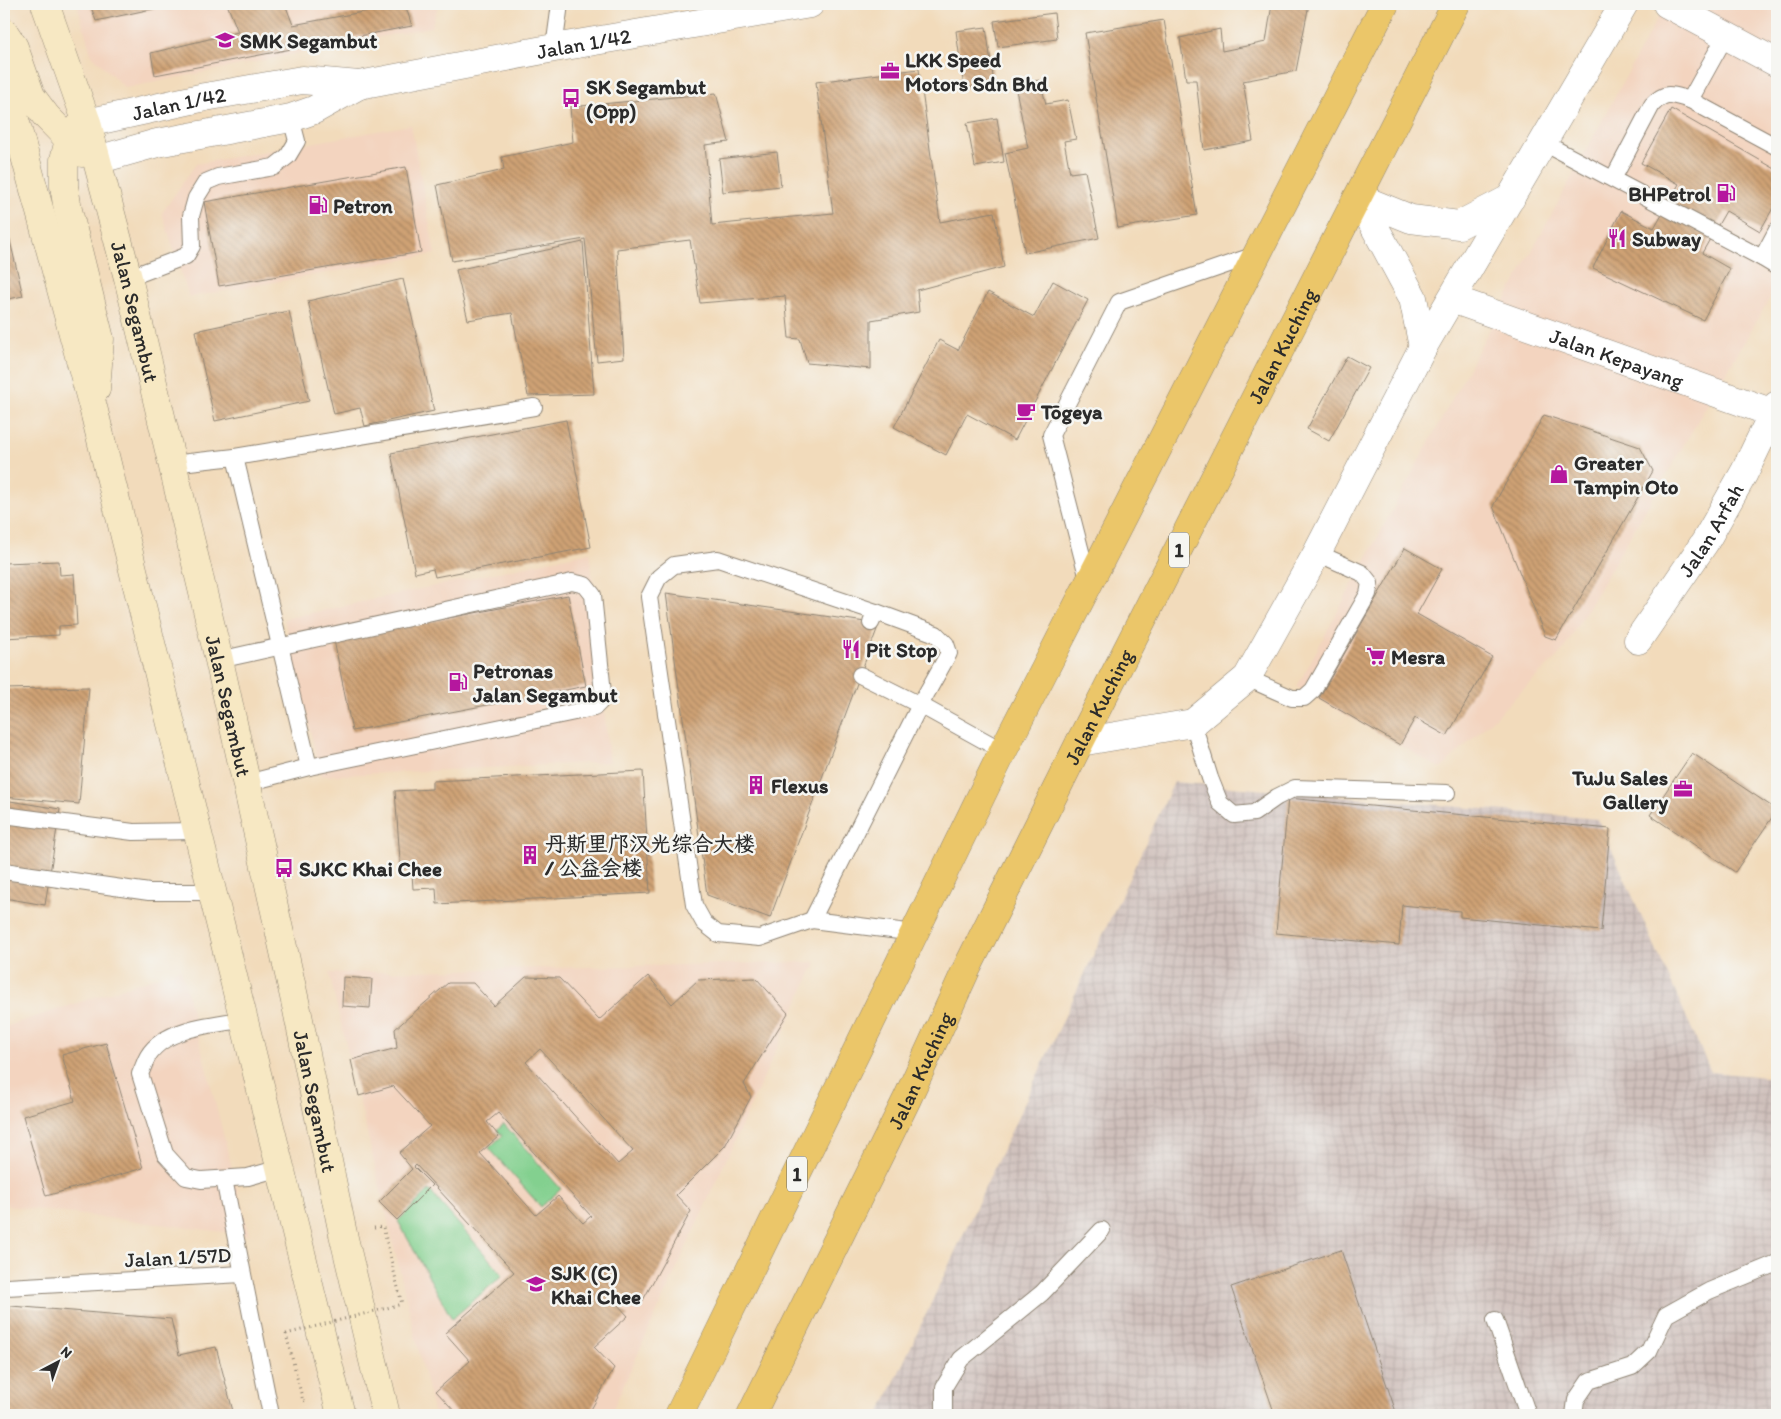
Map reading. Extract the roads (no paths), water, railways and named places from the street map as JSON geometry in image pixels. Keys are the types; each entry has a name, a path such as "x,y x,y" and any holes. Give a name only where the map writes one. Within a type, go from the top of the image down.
{"highway":[{"name":"1","path":"679,1415 1003,751 1384,4"},
{"name":"Jalan Kuching","path":"751,1415 907,1099 966,970 1456,4"}],"main road":[{"path":"45,4 78,131 77,150 97,160"},
{"path":"4,32 14,47 31,96 46,116 78,131"},
{"path":"4,79 94,411 341,1415"},
{"path":"78,131 64,160 64,186 68,210 100,339 94,411"},
{"name":"Jalan Segambut","path":"97,160 128,278 219,660 297,1010 343,1234 386,1415"}],"street":[{"name":"Jalan 1/42","path":"78,131 205,97 302,80 359,85 554,48 810,4"},
{"path":"1080,742 1194,723 1247,678 1317,552 1423,347 1624,4"},
{"path":"1667,4 1777,63"},
{"name":"Jalan 1/42","path":"97,160 157,143 291,118 314,110 359,85"},
{"path":"1358,198 1411,219 1459,224 1511,198"},
{"path":"1358,198 1413,298 1423,347"},
{"name":"Jalan Kepayang","path":"1452,299 1775,409"},
{"name":"Jalan Arfah","path":"1638,640 1705,542 1744,473 1775,409"}],"lane":[{"path":"554,48 560,4"},
{"path":"1690,100 1726,35"},
{"path":"1613,179 1652,105 1659,98 1667,94 1690,100 1777,147"},
{"path":"128,278 186,256 192,246 191,216 196,198 206,182 218,177 274,167 288,156 297,141 291,118"},
{"path":"1542,142 1777,266"},
{"path":"1762,258 1777,230"},
{"path":"1089,583 1051,435 1069,399 1119,302 1258,254"},
{"path":"171,464 235,458 534,407"},
{"path":"235,458 309,767"},
{"path":"1247,678 1292,698 1304,698 1313,690 1368,594 1370,583 1362,573 1317,552"},
{"path":"812,920 920,705 949,653 946,644 936,634 873,617 718,559 674,564 659,576 649,597 694,905 704,923 718,934 760,938 812,920 915,933"},
{"path":"219,660 281,648 572,582 585,585 593,595 603,693 600,702 594,708 309,767 247,783"},
{"path":"860,675 920,705 1003,751"},
{"path":"1194,723 1210,778 1220,803 1234,815 1254,813 1277,797 1295,788 1447,793"},
{"path":"4,815 133,832 197,831"},
{"path":"4,871 149,892 212,892"},
{"path":"243,1020 192,1028 160,1043 148,1055 140,1074 166,1154 186,1177 201,1180 248,1177 280,1168"},
{"path":"224,1179 242,1274"},
{"path":"944,1415 944,1388 961,1359 1042,1293 1102,1230"},
{"path":"1574,1415 1576,1400 1589,1381 1632,1367 1649,1351 1666,1316 1709,1292 1777,1263"},
{"name":"Jalan 1/57D","path":"4,1289 7,1287 242,1274 271,1415"},
{"path":"1495,1320 1528,1415"}],"place":[{"name":"SMK Segambut","path":"225,40"},
{"name":"LKK Speed Motors Sdn Bhd","path":"890,71"},
{"name":"SK Segambut (Opp)","path":"571,98"},
{"name":"BHPetrol","path":"1726,193"},
{"name":"Petron","path":"318,205"},
{"name":"Subway","path":"1617,238"},
{"name":"Tōgeya","path":"1026,411"},
{"name":"Greater Tampin Oto","path":"1559,474"},
{"name":"Pit Stop","path":"851,649"},
{"name":"Mesra","path":"1376,656"},
{"name":"Petronas Jalan Segambut","path":"458,682"},
{"name":"Flexus","path":"756,785"},
{"name":"TuJu Sales Gallery","path":"1683,789"},
{"name":"丹斯里邝汉光综合大楼 / 公益会楼","path":"530,855"},
{"name":"SJKC Khai Chee","path":"284,868"},
{"name":"SJK (C) Khai Chee","path":"536,1284"}]}
